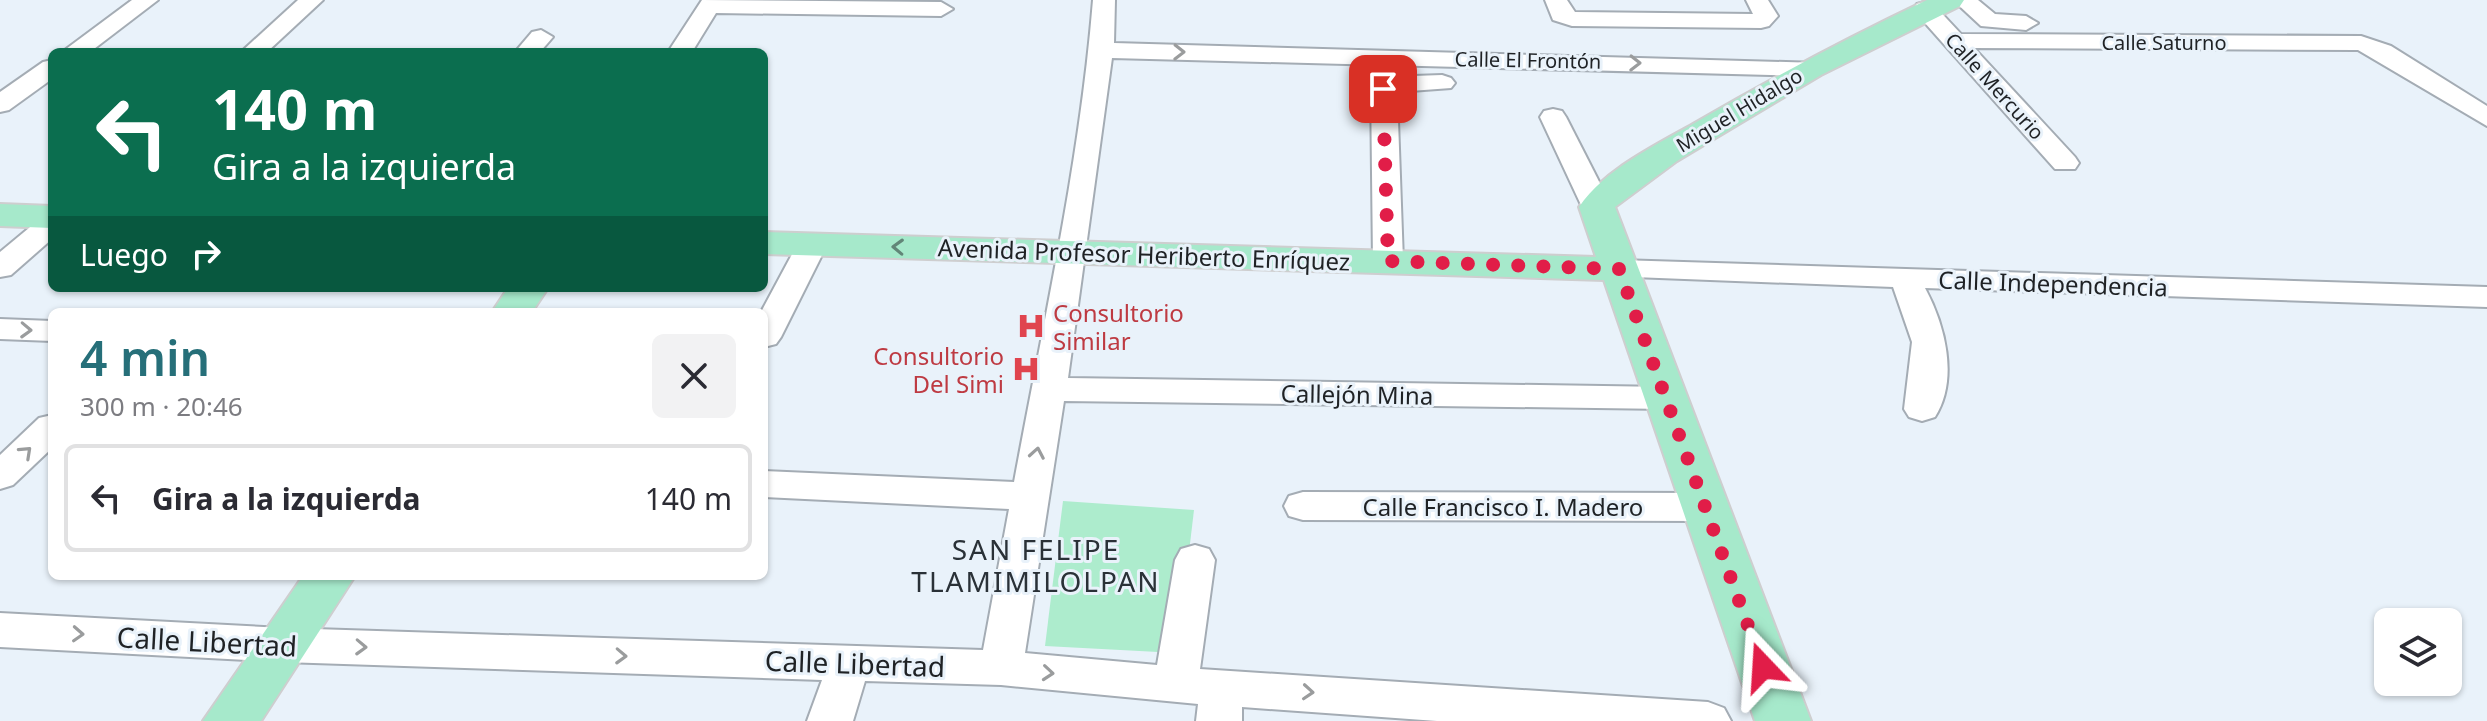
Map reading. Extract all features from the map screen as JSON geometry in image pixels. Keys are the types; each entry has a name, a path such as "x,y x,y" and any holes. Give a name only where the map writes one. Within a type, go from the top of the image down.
{"main road":[{"name":"Miguel Hidalgo","path":"1597,207 1604,198 1665,154 1810,68 1942,3"},
{"path":"1597,207 1783,721"},
{"path":"0,215 48,217"},
{"name":"Avenida Profesor Heriberto Enríquez","path":"768,243 1619,269"},
{"path":"231,721 327,580"}],"street":[{"path":"80,48 147,0"},
{"path":"258,48 312,0"},
{"path":"1001,668 1072,253 1101,50 1104,0"},
{"path":"1556,0 1561,15 1572,19 1761,21 1766,16 1757,0"},
{"path":"683,48 712,3 941,9"},
{"path":"1942,3 1985,20 2003,23 2334,23"},
{"name":"Calle Mercurio","path":"1942,3 1954,41 2065,163"},
{"name":"Calle Saturno","path":"1954,41 2352,42 2374,46 2487,118"},
{"name":"Calle El Frontón","path":"1101,50 1810,68"},
{"path":"0,104 48,70"},
{"path":"1388,261 1384,85 1442,83"},
{"path":"1553,117 1597,207"},
{"path":"0,268 48,227"},
{"path":"768,329 812,245"},
{"name":"Calle Independencia","path":"1619,269 2487,297"},
{"path":"1904,278 1924,315 1932,349 1922,409"},
{"path":"0,329 48,331"},
{"name":"Callejón Mina","path":"1047,389 1667,398"},
{"path":"0,476 48,431"},
{"path":"768,484 1029,496"},
{"name":"Calle Francisco I. Madero","path":"1303,506 1704,507"},
{"path":"1176,685 1195,560"},
{"name":"Calle Libertad","path":"0,630 283,645 1001,668 1176,685 1221,703 1708,721"},
{"path":"830,721 849,663"}],"green space":[{"path":"1063,501 1194,510 1177,653 1045,646"}],"place":[{"name":"Consultorio Similar","path":"1031,326"},
{"name":"Consultorio Del Simi","path":"1026,369"}],"district":[{"name":"SAN FELIPE TLAMIMILOLPAN","path":"1036,565"}],"route":[{"path":"1383,89 1388,261 1619,269 1763,667"}]}
